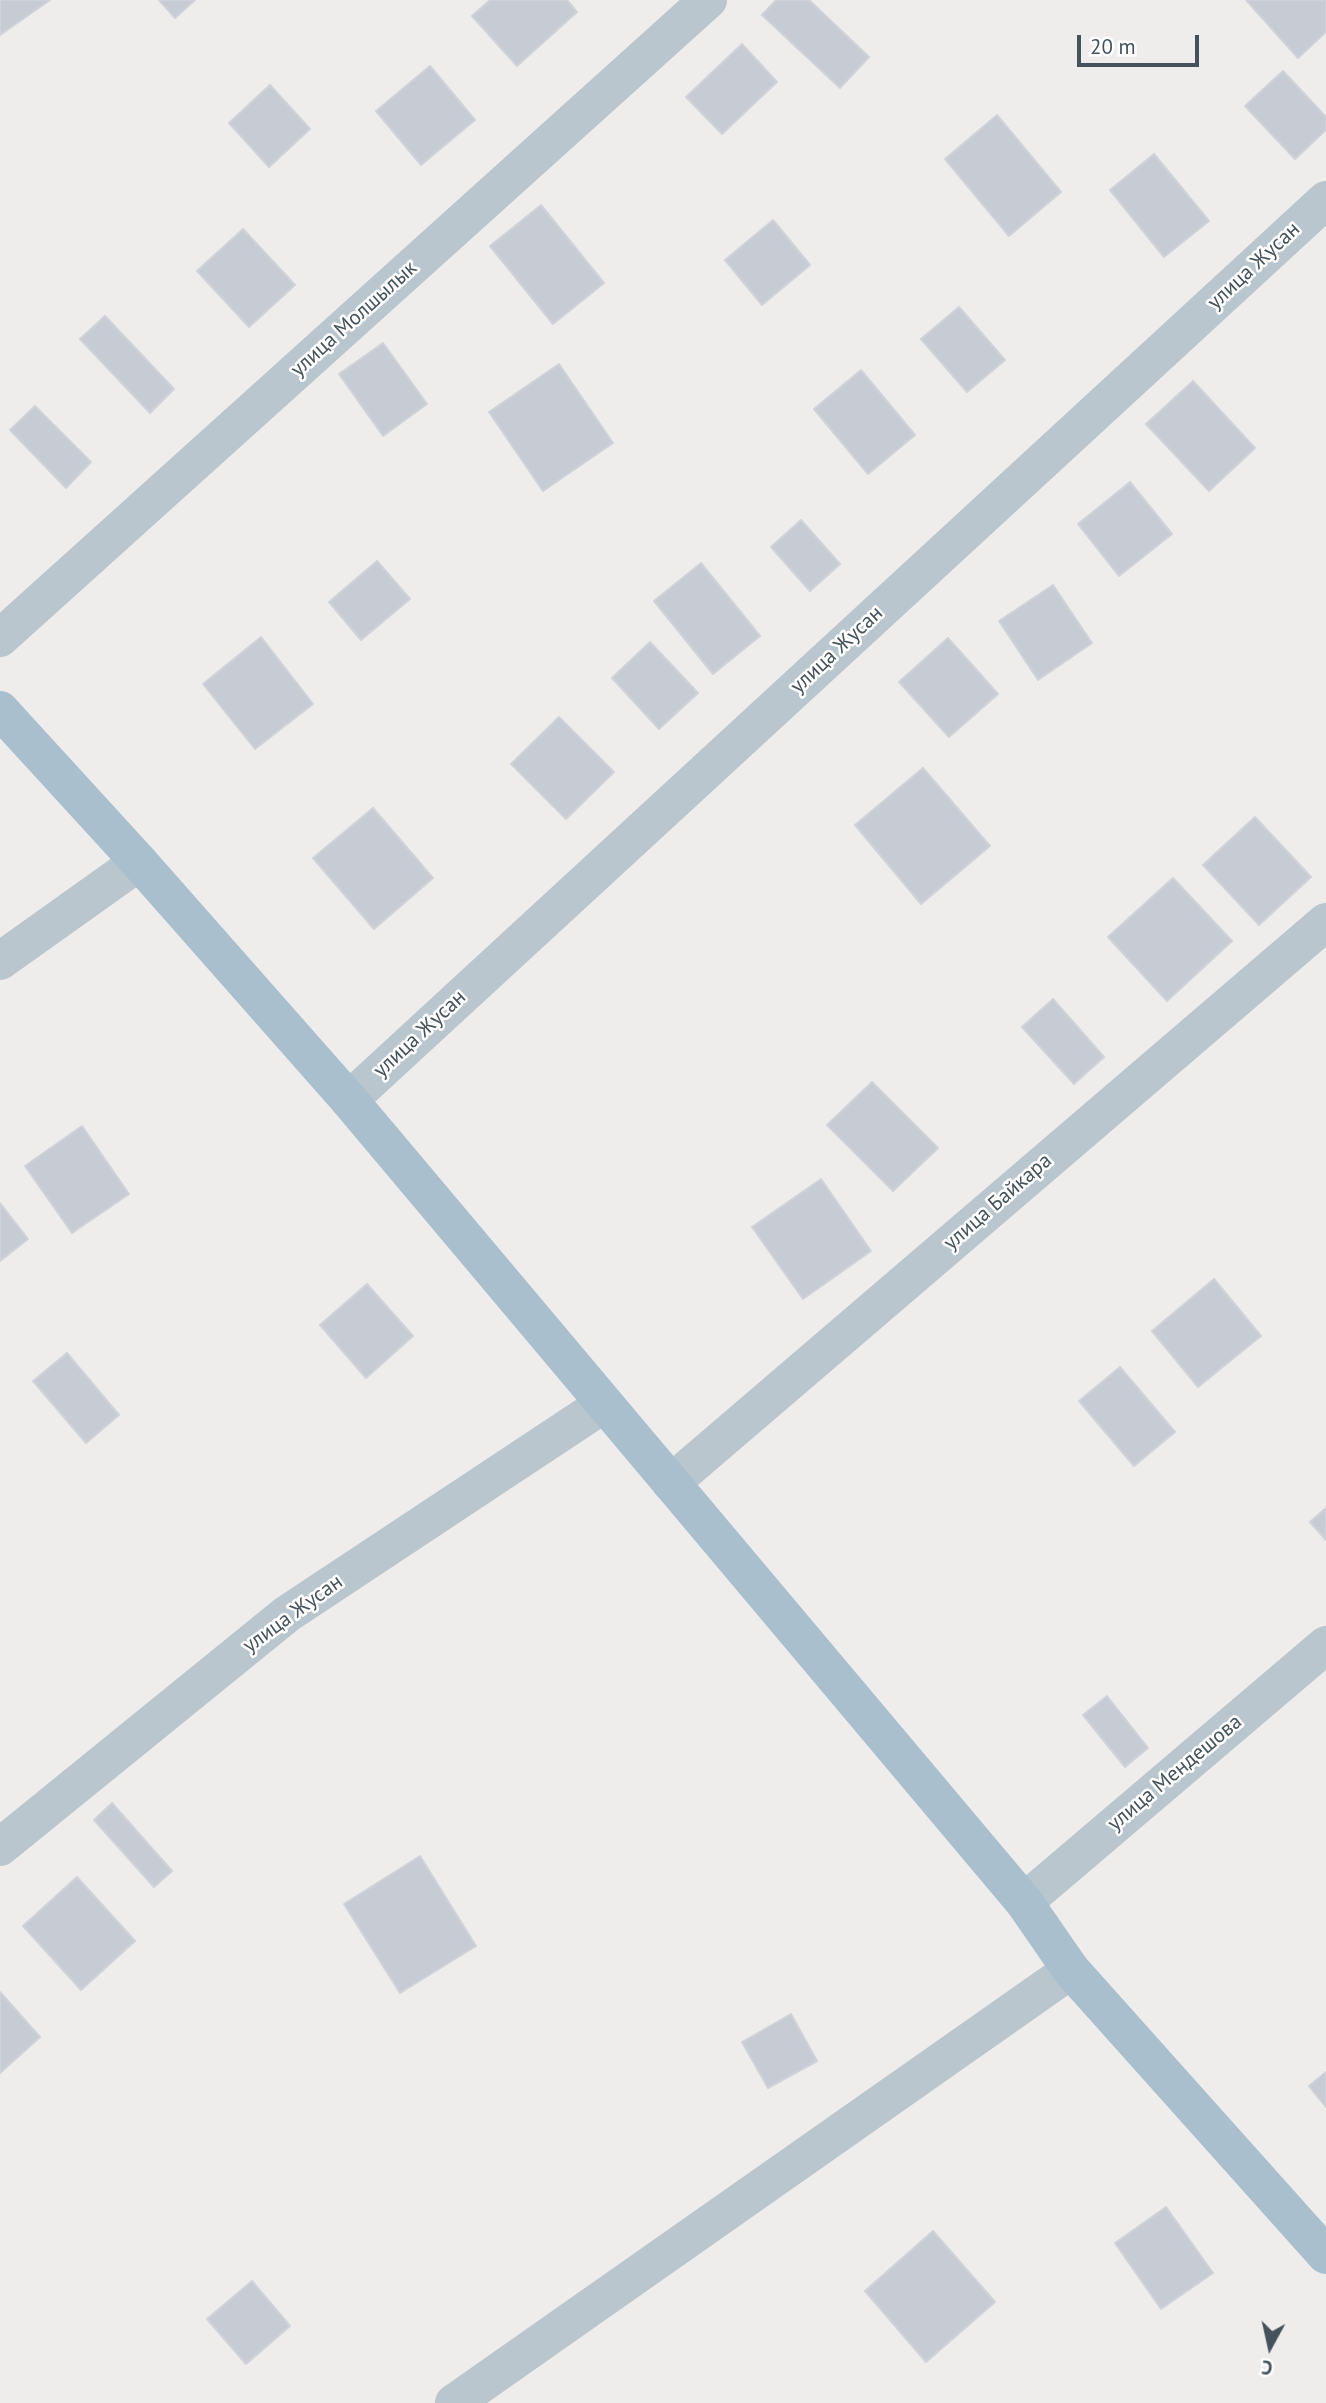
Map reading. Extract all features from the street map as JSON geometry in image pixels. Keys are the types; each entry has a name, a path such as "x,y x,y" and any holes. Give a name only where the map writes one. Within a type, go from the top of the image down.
{"main road":[{"path":"0,710 139,862 349,1100 1024,1902 1071,1970 1326,2255"}],"street":[{"name":"улица Молшылык","path":"0,638 708,0"},
{"name":"улица Жусан","path":"349,1100 1326,200"},
{"path":"0,961 139,862"},
{"name":"улица Байкара","path":"671,1483 1326,922"},
{"name":"улица Жусан","path":"0,1847 287,1614 604,1404"},
{"name":"улица Мендешова","path":"1024,1902 1326,1645"},
{"path":"454,2403 1071,1970"}],"building":[{"path":"0,0 50,0 0,35"},
{"path":"159,0 195,0 175,18"},
{"path":"490,0 567,0 577,12 517,66 472,16"},
{"path":"776,0 809,0 869,57 840,88 762,15"},
{"path":"1246,0 1326,0 1326,32 1298,58"},
{"path":"742,44 777,82 722,134 686,97"},
{"path":"430,66 475,120 421,165 376,111"},
{"path":"1283,71 1326,117 1326,130 1295,159 1245,106"},
{"path":"270,85 310,129 269,167 229,123"},
{"path":"997,115 1061,192 1009,236 945,159"},
{"path":"1154,154 1209,221 1164,257 1110,190"},
{"path":"541,205 604,283 553,324 490,246"},
{"path":"773,220 810,265 762,305 725,260"},
{"path":"243,229 295,285 249,327 197,271"},
{"path":"959,307 1005,360 967,392 921,339"},
{"path":"105,316 174,389 150,413 80,339"},
{"path":"383,343 427,404 383,436 339,374"},
{"path":"559,364 613,443 543,491 489,412"},
{"path":"861,370 915,435 868,474 814,409"},
{"path":"1193,381 1255,448 1209,491 1146,424"},
{"path":"35,406 91,462 66,488 10,430"},
{"path":"1130,482 1172,534 1119,576 1078,524"},
{"path":"801,520 840,564 810,591 771,547"},
{"path":"377,561 410,599 361,640 329,602"},
{"path":"701,563 760,636 713,674 654,601"},
{"path":"1053,585 1092,643 1038,680 999,621"},
{"path":"261,637 313,704 255,749 203,684"},
{"path":"948,638 998,694 949,737 899,682"},
{"path":"650,642 698,693 659,729 612,678"},
{"path":"559,717 614,772 566,819 511,764"},
{"path":"923,768 990,846 921,904 855,825"},
{"path":"373,808 433,878 374,929 313,858"},
{"path":"1255,817 1311,877 1259,925 1203,865"},
{"path":"1173,878 1232,941 1167,1001 1108,937"},
{"path":"1053,999 1104,1057 1074,1084 1022,1027"},
{"path":"872,1082 938,1148 893,1191 827,1125"},
{"path":"82,1126 129,1194 72,1233 25,1166"},
{"path":"821,1179 871,1251 803,1299 752,1227"},
{"path":"0,1203 28,1239 0,1261"},
{"path":"1214,1279 1261,1336 1198,1387 1152,1331"},
{"path":"367,1284 413,1336 366,1378 320,1325"},
{"path":"67,1353 119,1415 86,1443 33,1381"},
{"path":"1120,1367 1175,1432 1134,1466 1079,1401"},
{"path":"1326,1508 1326,1540 1310,1522"},
{"path":"1107,1696 1148,1748 1125,1767 1083,1715"},
{"path":"112,1803 172,1871 154,1887 94,1820"},
{"path":"420,1856 476,1946 400,1993 344,1904"},
{"path":"77,1877 135,1941 81,1990 23,1926"},
{"path":"0,1992 40,2037 0,2073"},
{"path":"791,2014 817,2061 768,2088 742,2042"},
{"path":"1326,2072 1326,2107 1309,2086"},
{"path":"1166,2207 1213,2273 1161,2309 1115,2243"},
{"path":"933,2231 995,2302 926,2362 865,2291"},
{"path":"252,2281 290,2326 246,2364 207,2319"}]}
